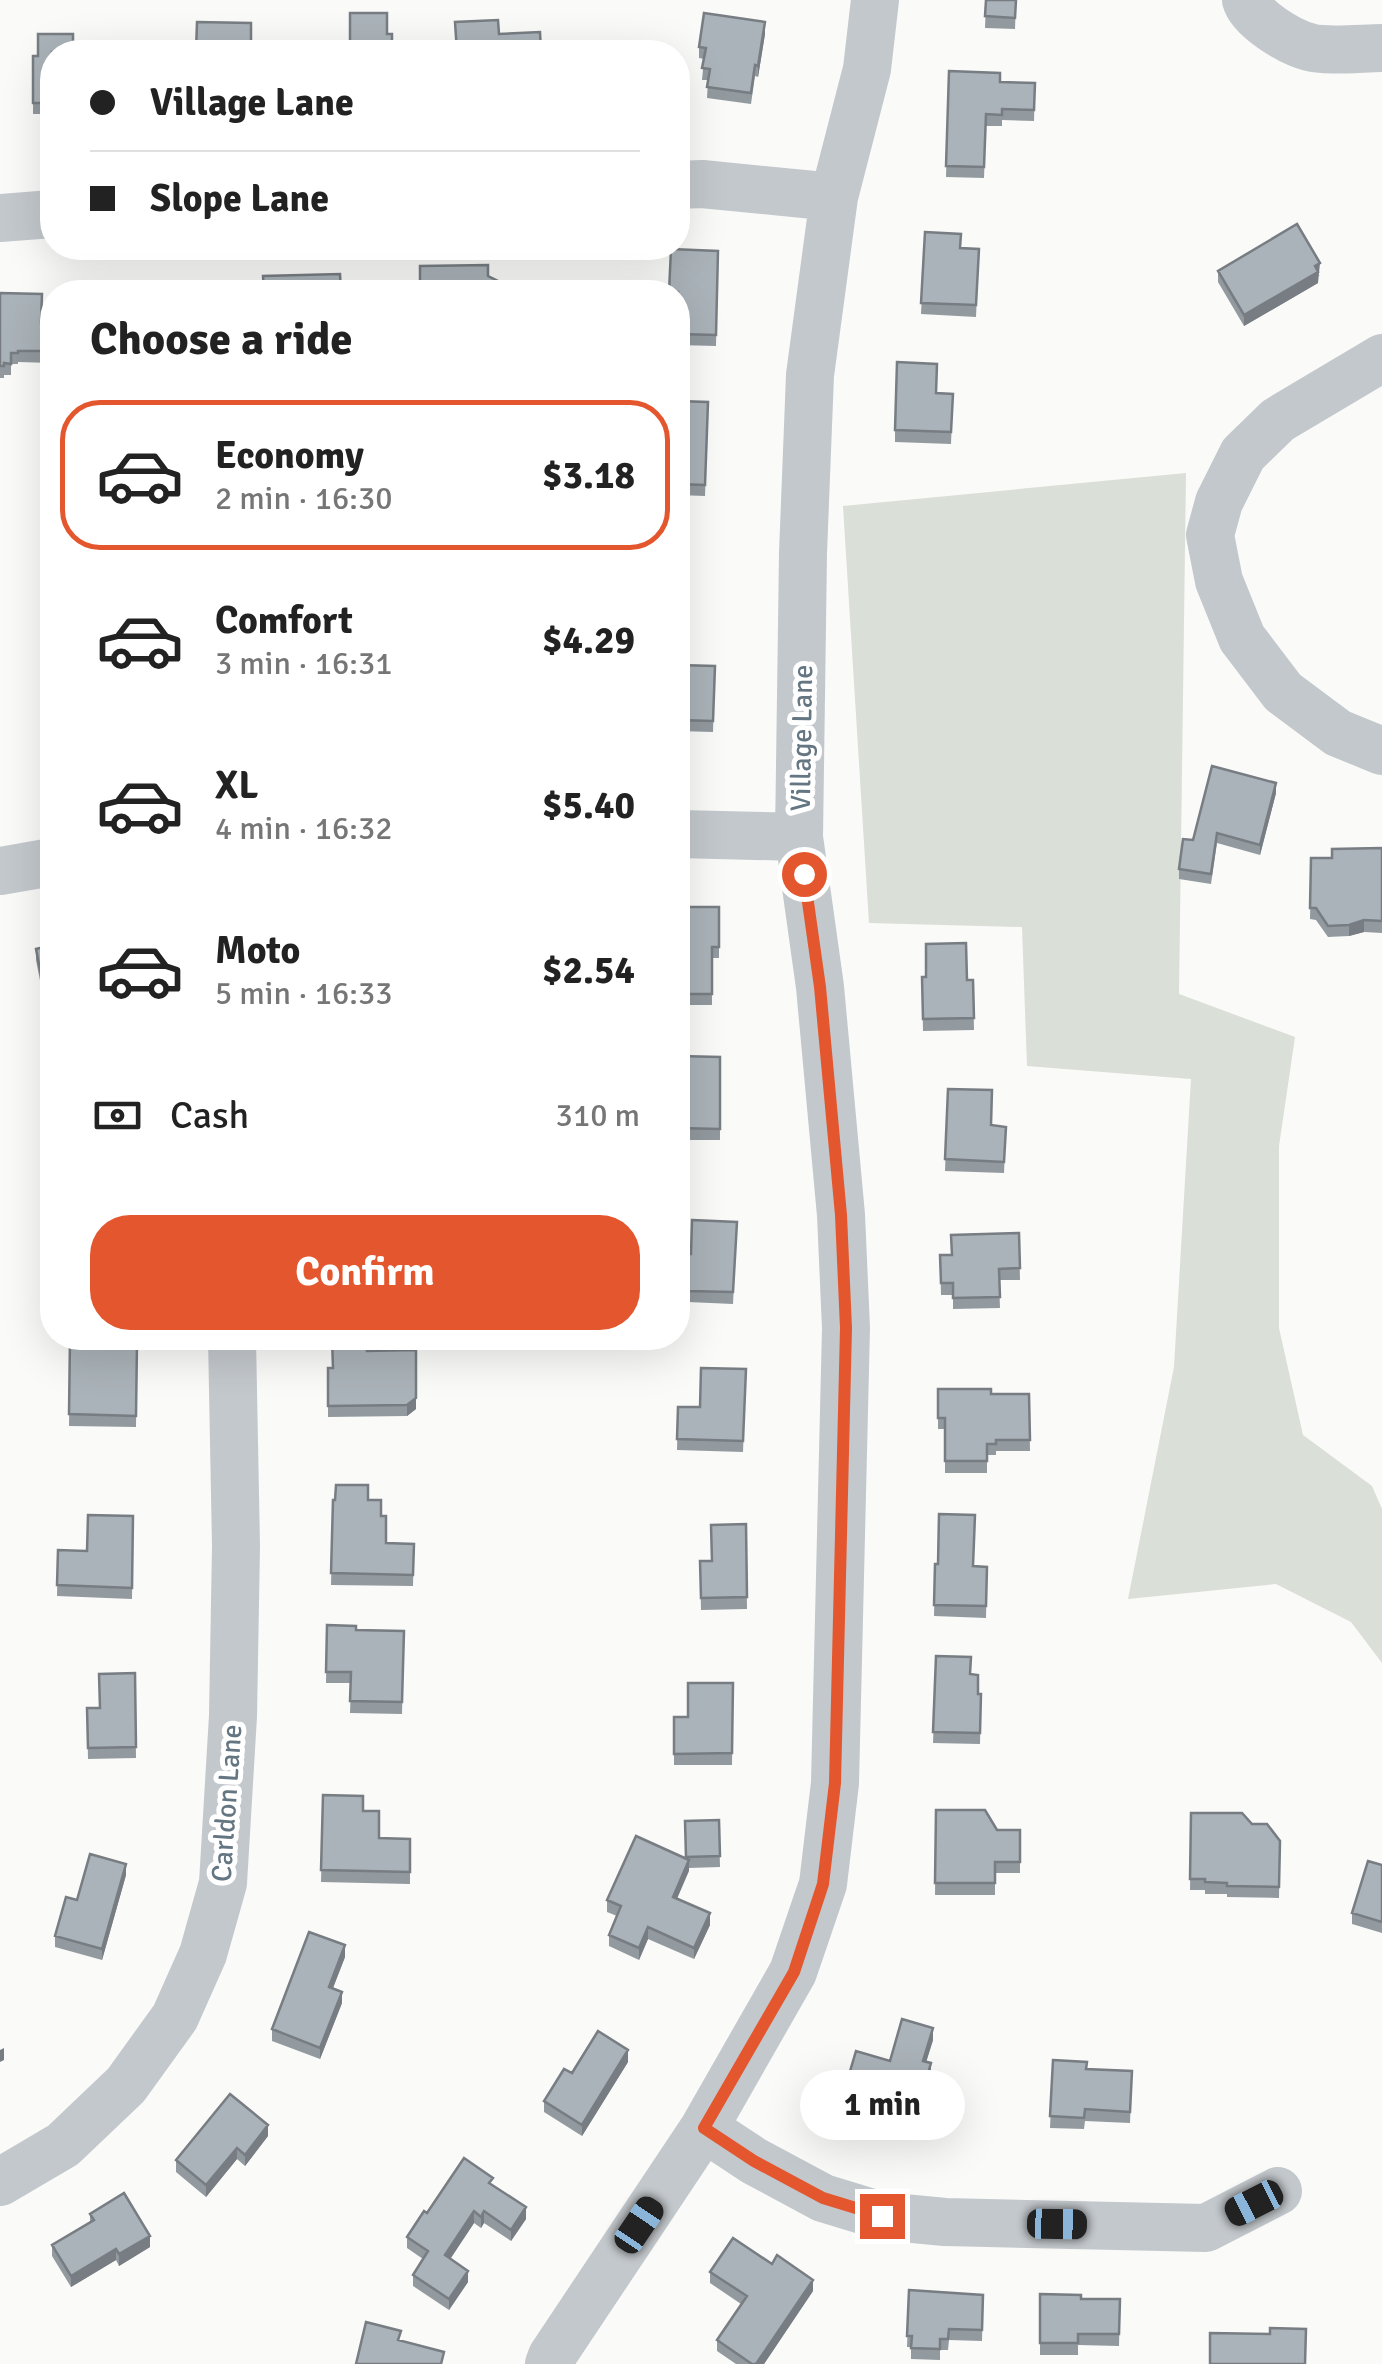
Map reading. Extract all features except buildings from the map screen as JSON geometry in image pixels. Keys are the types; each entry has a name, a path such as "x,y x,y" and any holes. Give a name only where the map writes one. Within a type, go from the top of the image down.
{"street":[{"name":"Village Lane","path":"549,2364 704,2128 794,1972 823,1884 835,1783 846,1328 841,1215 820,987 799,837 803,553 810,374 834,197 866,69 875,0"},
{"path":"1246,0 1248,9 1272,28 1310,48 1382,48"},
{"path":"690,184 834,197"},
{"path":"0,218 40,215"},
{"path":"1382,358 1278,420 1243,454 1219,502 1210,535 1219,581 1242,638 1262,665 1284,692 1338,733 1382,752"},
{"path":"690,834 799,837"},
{"path":"0,871 40,864"},
{"name":"Carldon Lane","path":"0,2182 64,2145 126,2085 176,2017 203,1954 223,1883 233,1716 236,1565 232,1350"},
{"path":"704,2128 754,2161 823,2198 882,2216 945,2222 1206,2228 1278,2191"}],"shaded area":[{"path":"1186,473 1179,994 1295,1037 1279,1146 1279,1328 1303,1435 1372,1486 1382,1509 1382,1663 1351,1622 1276,1584 1128,1599 1174,1367 1191,1079 1027,1066 1022,927 869,923 843,506"}],"route":[{"path":"804,874 820,987 841,1215 846,1328 835,1783 823,1884 794,1972 704,2128 754,2161 823,2198 882,2216"}]}
